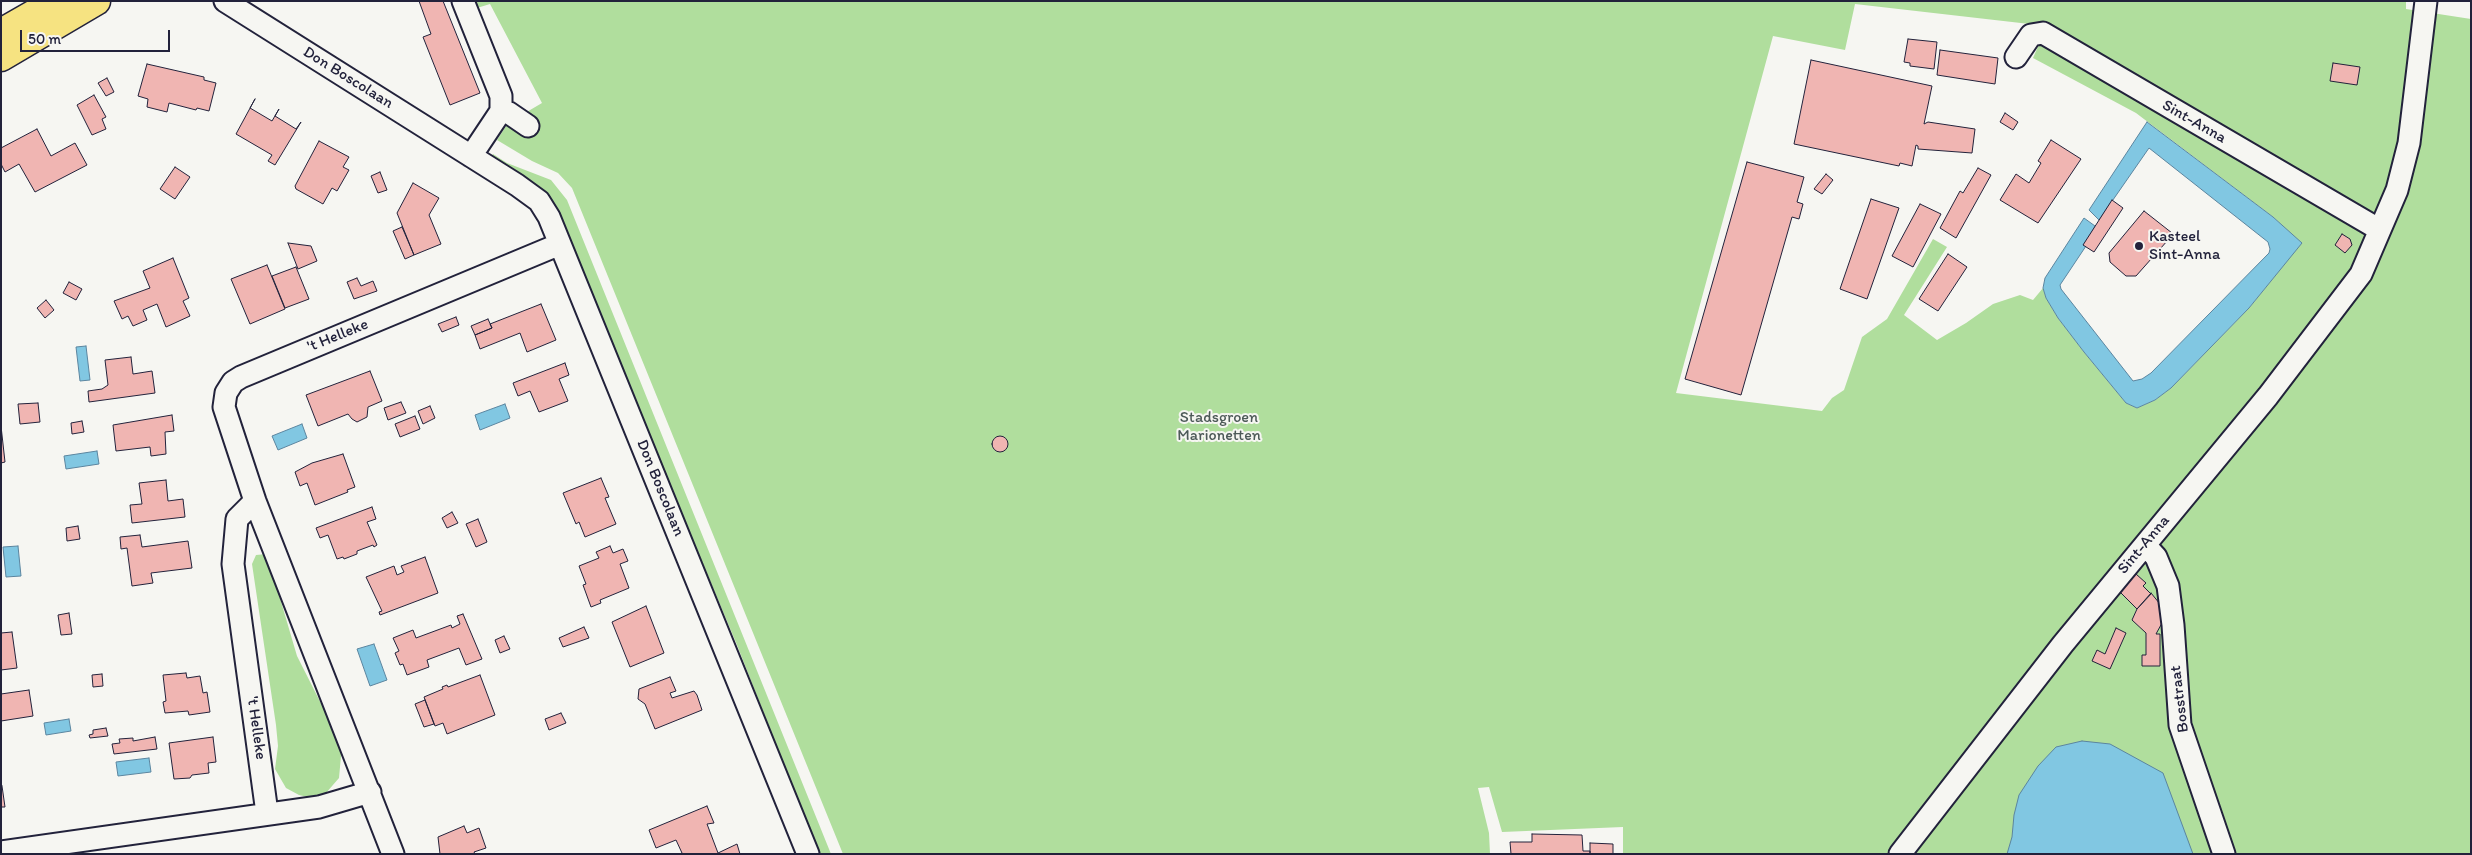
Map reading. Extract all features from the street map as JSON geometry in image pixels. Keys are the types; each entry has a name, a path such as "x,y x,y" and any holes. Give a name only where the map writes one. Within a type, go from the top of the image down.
{"main road":[{"path":"1,33 57,1"},
{"path":"1,57 96,1"}],"street":[{"name":"Don Boscolaan","path":"224,1 471,156 539,202 549,218 560,244 808,854"},
{"path":"463,1 501,96 501,111 471,156"},
{"name":"Sint-Anna","path":"1900,854 2057,651 2268,396 2361,274 2397,190 2409,143 2426,1"},
{"name":"Sint-Anna","path":"2016,57 2031,35 2043,33 2380,230"},
{"path":"501,111 508,113 528,126"},
{"name":"'t Helleke","path":"393,854 255,501 224,407 226,393 233,382 241,377 560,244"},
{"name":"'t Helleke","path":"255,501 237,520 233,564 268,813"},
{"name":"Bosstraat","path":"2145,545 2156,557 2168,586 2173,625 2180,725 2224,854"},
{"path":"1,852 319,807 370,792"}],"green space":[{"name":"Stadsgroen Marionetten","path":"474,1 2406,1 2406,9 2471,19 2471,854 1623,854 1623,827 1502,832 1489,787 1478,788 1489,833 1490,854 843,854 572,188 558,173 532,161 497,140 508,123 542,103 490,4 477,8","holes":["1855,4 2047,26 2033,58 2136,113 2273,217 2301,243 2249,308 2171,388 2155,400 2137,408 2126,403 2058,318 2046,298 2043,288 2033,300 2020,295 1993,304 1937,340 1904,315 1947,247 1933,239 1887,319 1862,337 1844,390 1832,398 1822,411 1676,393 1773,36 1845,50"]},
{"path":"493,154 507,163 551,180 567,200 831,854 819,854 737,645 550,199 542,189 491,157"},
{"path":"267,554 297,656 342,745 339,778 326,793 312,798 299,795 286,788 275,769 278,746 276,725 252,564 256,555"}],"water":[{"path":"2147,122 2273,217 2302,243 2249,308 2171,388 2155,400 2137,408 2126,403 2084,352 2058,318 2046,298 2043,288 2045,278 2084,218 2095,226 2086,246 2060,285 2061,289 2133,381 2142,379 2151,373 2269,253 2270,249 2268,242 2149,148 2099,220 2089,210"},
{"path":"86,346 90,380 80,381 76,347"},
{"path":"505,404 510,418 480,430 475,415"},
{"path":"302,424 307,438 278,450 272,436"},
{"path":"97,451 99,464 66,469 64,456"},
{"path":"18,546 21,576 6,577 3,547"},
{"path":"374,644 387,680 370,686 357,649"},
{"path":"69,719 71,731 46,735 44,723"},
{"path":"2082,741 2110,744 2163,773 2193,854 2007,854 2012,837 2014,815 2019,795 2038,766 2056,747"},
{"path":"149,758 151,772 118,776 116,762"}],"building":[{"path":"419,1 443,1 480,93 450,105 423,37 431,34"},
{"path":"1908,39 1937,42 1934,69 1910,66 1910,63 1904,62"},
{"path":"1940,50 1998,58 1995,84 1937,75"},
{"path":"1811,60 1932,86 1924,124 1928,122 1975,129 1972,153 1918,149 1916,145 1912,166 1900,163 1899,166 1794,144"},
{"path":"2333,63 2360,67 2357,85 2330,81"},
{"path":"147,64 204,77 204,80 216,83 209,111 197,108 196,110 169,103 167,112 147,107 148,99 138,96"},
{"path":"107,78 114,92 106,96 98,83"},
{"path":"94,95 106,117 102,119 106,129 92,135 77,105"},
{"path":"250,108 272,121 279,109 275,116 296,129 301,122 275,165 268,161 272,155 236,134"},
{"path":"2005,113 2018,122 2013,130 2000,122"},
{"path":"37,129 51,156 75,143 87,165 35,192 19,164 5,172 1,164 1,148"},
{"path":"2051,140 2081,159 2038,223 2000,200 2016,174 2029,183 2041,163 2038,161"},
{"path":"319,141 349,157 343,167 349,170 337,191 332,188 323,204 296,189 295,186"},
{"path":"1747,162 1804,177 1797,202 1803,204 1799,219 1792,217 1741,395 1685,379"},
{"path":"175,167 190,177 175,199 160,189"},
{"path":"1978,168 1991,175 1956,238 1940,228 1960,191 1963,193"},
{"path":"380,172 387,190 378,193 371,176"},
{"path":"1826,174 1833,180 1822,194 1814,189"},
{"path":"413,183 439,198 429,215 441,244 414,255 397,213"},
{"path":"1871,199 1899,208 1867,299 1840,289"},
{"path":"2112,200 2123,208 2094,252 2083,245"},
{"path":"1920,204 1941,214 1913,267 1892,256"},
{"name":"Kasteel Sint-Anna","path":"2144,211 2172,233 2174,238 2168,240 2136,276 2126,276 2110,262 2109,253"},
{"path":"402,227 414,255 405,259 393,231"},
{"path":"2342,234 2350,239 2352,245 2345,253 2335,245"},
{"path":"288,243 311,246 317,261 298,269"},
{"path":"1948,254 1967,267 1938,311 1919,299"},
{"path":"173,258 189,298 183,301 190,316 166,327 157,304 143,310 147,320 133,326 128,316 122,319 114,301 150,288 143,271"},
{"path":"267,265 285,309 250,324 231,279"},
{"path":"296,267 309,299 285,308 272,276"},
{"path":"357,278 361,286 373,281 377,291 354,299 347,282"},
{"path":"69,282 82,289 76,300 63,293"},
{"path":"46,300 54,310 45,318 37,308"},
{"path":"541,304 556,340 527,352 520,333 480,349 475,335 492,328 490,324"},
{"path":"456,317 459,325 442,332 438,324"},
{"path":"488,319 492,328 475,335 471,326"},
{"path":"131,357 133,374 152,371 155,393 89,402 88,391 102,389 108,385 105,360"},
{"path":"565,363 569,375 559,379 568,401 539,412 530,391 518,396 513,383"},
{"path":"370,371 382,401 368,407 367,417 357,422 348,414 318,426 306,395"},
{"path":"401,402 406,413 388,420 384,408"},
{"path":"38,403 40,422 20,424 18,404"},
{"path":"430,406 435,418 423,424 418,411"},
{"path":"172,415 174,431 165,432 166,454 151,456 150,447 116,451 113,425"},
{"path":"415,416 420,429 400,437 395,424"},
{"path":"82,421 84,432 72,434 71,423"},
{"path":"1,426 5,462 1,463"},
{"path":"1000,436 1006,438 1008,444 1006,450 1000,452 994,450 992,444 994,438"},
{"path":"343,454 355,487 347,490 348,492 315,505 307,483 300,486 295,472 312,463"},
{"path":"601,478 609,497 605,498 616,524 585,537 579,522 576,524 563,493"},
{"path":"166,480 168,501 183,499 185,517 132,523 130,505 142,504 139,483"},
{"path":"372,507 376,519 367,522 377,545 357,551 357,554 344,559 343,557 337,559 328,535 320,538 316,528"},
{"path":"452,512 458,523 447,528 442,518"},
{"path":"478,519 487,542 476,547 466,524"},
{"path":"78,526 80,539 67,541 66,528"},
{"path":"140,535 142,547 188,541 192,568 151,573 153,583 132,586 127,548 121,549 120,537"},
{"path":"610,546 613,553 623,549 628,561 620,564 629,588 600,600 601,603 591,607 583,585 586,584 579,566 599,558 596,552"},
{"path":"425,557 438,593 380,615 379,612 382,611 366,577 394,566 397,575 404,572 401,566"},
{"path":"2136,574 2146,583 2143,586 2151,594 2137,609 2119,591"},
{"path":"2151,593 2160,604 2162,623 2156,634 2160,634 2160,666 2142,666 2142,655 2146,655 2146,633 2132,620 2137,609"},
{"path":"646,606 664,653 630,667 612,622"},
{"path":"69,613 72,634 61,635 58,615"},
{"path":"463,614 482,659 466,665 459,648 427,660 429,667 407,675 403,664 400,665 395,653 399,651 393,638 413,630 416,638 451,625 452,628 460,624 457,616"},
{"path":"584,627 589,638 563,647 559,638"},
{"path":"2116,628 2126,633 2110,669 2092,661 2097,650 2105,654"},
{"path":"12,632 17,668 1,670 1,633"},
{"path":"504,636 510,649 500,653 495,640"},
{"path":"186,673 187,678 200,676 203,693 207,692 210,712 189,715 188,711 165,713 163,702 166,701 163,675"},
{"path":"102,674 103,686 93,687 92,675"},
{"path":"480,675 495,715 447,734 443,723 435,726 424,697 443,689 442,687 447,685 448,687"},
{"path":"670,677 676,691 670,693 672,698 694,691 702,710 655,729 645,704 638,699 639,689"},
{"path":"29,690 33,716 1,721 1,694"},
{"path":"425,700 434,724 424,727 415,704"},
{"path":"561,713 566,723 549,730 545,719"},
{"path":"106,728 108,736 90,738 89,735 93,734 93,730"},
{"path":"155,737 157,749 114,754 112,744 120,743 119,739 133,738 133,741"},
{"path":"213,737 216,762 208,763 209,773 192,775 190,778 174,779 169,743"},
{"path":"2,786 5,807 1,807"},
{"path":"707,806 714,823 707,824 718,853 737,844 740,854 680,854 682,853 676,840 656,848 649,830"},
{"path":"464,826 467,833 479,828 486,848 474,852 475,854 440,854 438,837"},
{"path":"1532,834 1582,835 1583,851 1590,851 1590,854 1511,854 1510,842 1532,842"},
{"path":"1590,843 1613,844 1613,854 1590,854"}],"place":[{"name":"Kasteel Sint-Anna","path":"2139,246"}]}
